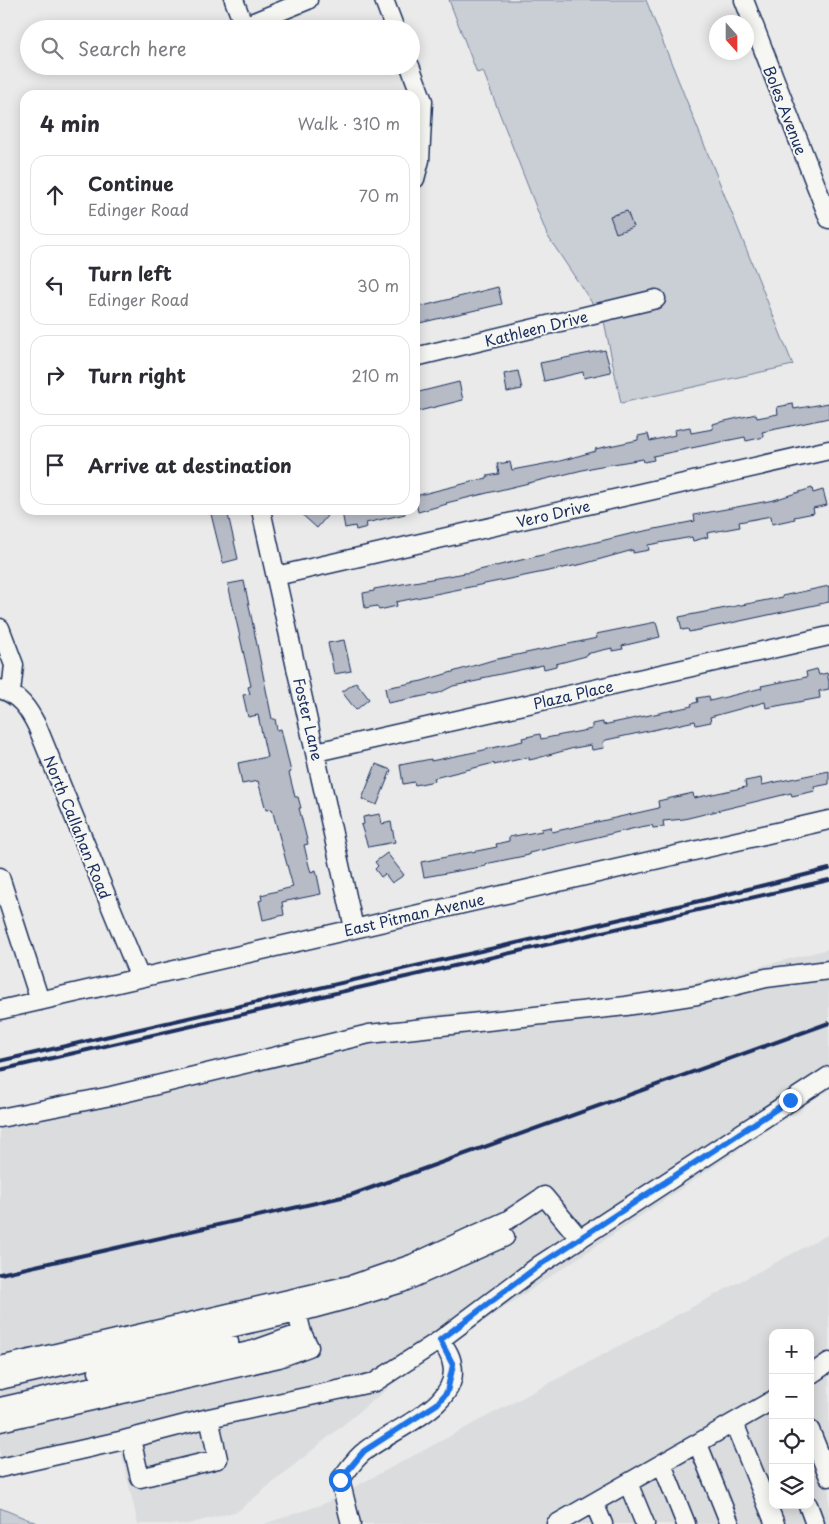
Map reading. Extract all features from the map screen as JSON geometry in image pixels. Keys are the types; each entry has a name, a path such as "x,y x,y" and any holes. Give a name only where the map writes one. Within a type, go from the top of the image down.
{"street":[{"path":"234,0 242,20"},
{"path":"259,20 308,0"},
{"path":"384,0 392,20"},
{"name":"Boles Avenue","path":"744,0 829,219"},
{"path":"413,75 419,90"},
{"path":"420,93 423,101 420,160"},
{"name":"Kathleen Drive","path":"420,356 656,299"},
{"name":"Vero Drive","path":"276,576 829,450"},
{"name":"Foster Lane","path":"262,515 354,928"},
{"path":"0,629 14,665 6,691"},
{"name":"Plaza Place","path":"316,752 829,636"},
{"name":"North Callahan Road","path":"6,691 25,706 37,726 140,978"},
{"name":"East Pitman Avenue","path":"0,1010 829,820"},
{"path":"0,877 40,1001"},
{"path":"0,1118 111,1096 369,1034 626,1006 697,995 766,978 829,970"},
{"path":"0,1468 131,1439 209,1418 375,1382 444,1347 541,1264 829,1076"},
{"path":"0,1366 354,1284 412,1264 508,1220 544,1196 580,1239"},
{"path":"0,1380 296,1313 402,1283 505,1237"},
{"path":"0,1422 279,1358 309,1347 302,1334 296,1313"},
{"path":"0,1407 230,1355 302,1334"},
{"path":"0,1394 229,1342 230,1355"},
{"path":"351,1524 340,1480 364,1451 437,1404 447,1392 452,1379 453,1365 444,1347"},
{"path":"812,1374 828,1367"},
{"path":"556,1524 734,1424 769,1407"},
{"path":"131,1439 140,1478 218,1459 209,1418"},
{"path":"734,1424 775,1524"},
{"path":"814,1440 829,1476"},
{"path":"698,1444 730,1524"},
{"path":"662,1464 686,1524"},
{"path":"628,1483 645,1524"},
{"path":"594,1503 603,1524"},
{"path":"809,1509 815,1524"}],"shaded area":[{"path":"449,0 646,0 793,365 621,403 604,321 547,235 483,71 477,73"},
{"path":"829,949 829,1091 820,1095 404,1375 238,1511 188,1524 138,1524 120,1447 0,1478 0,1111 428,1015 643,996"},
{"path":"829,1234 829,1524 264,1524 321,1505"},
{"path":"0,1508 39,1524 0,1524"}],"building":[{"path":"627,211 633,227 616,233 610,216"},
{"path":"498,287 502,304 420,323 420,307"},
{"path":"605,350 611,372 584,378 583,372 544,381 540,363"},
{"path":"518,371 522,389 507,392 504,374"},
{"path":"459,382 463,400 420,411 420,392"},
{"path":"829,403 829,418 762,432 764,437 746,441 745,437 653,456 654,460 644,462 643,459 595,467 446,503 420,511 420,495 499,474 497,464 510,462 512,470 560,461 596,451 595,449 638,440 638,436 648,434 650,441 675,435 674,430 690,427 691,433 713,429 712,424 756,414 757,418 778,414 777,407 793,404 794,409"},
{"path":"812,488 813,493 823,490 827,505 813,508 814,513 794,517 795,519 772,524 771,516 739,522 740,527 707,533 708,537 693,541 692,537 648,545 649,550 633,553 633,550 583,564 396,602 397,606 379,610 377,606 365,608 363,593 374,591 374,589 471,572 630,534 695,521 694,515 774,500"},
{"path":"211,515 228,515 238,559 223,563"},
{"path":"303,515 327,516 317,528"},
{"path":"343,515 401,515 366,523 367,527 356,530 355,526 345,528"},
{"path":"244,581 272,719 275,719 277,730 281,729 295,797 298,797 301,808 299,808 308,844 304,845 309,866 311,872 316,870 321,894 282,902 284,915 263,920 259,901 262,900 261,895 293,887 272,809 266,810 258,781 242,784 238,763 267,757 258,715 248,717 243,695 250,694 248,687 251,686 228,584"},
{"path":"829,586 829,602 689,632 688,629 682,630 679,617"},
{"path":"656,622 660,637 622,646 623,649 612,651 612,648 586,654 586,656 544,669 543,665 482,678 482,680 453,686 439,693 388,703 385,688 422,681 493,660 597,638 596,634"},
{"path":"344,640 351,671 334,674 328,643"},
{"path":"817,669 819,675 827,673 829,682 829,689 819,691 820,698 766,708 765,702 710,717 711,722 696,725 695,721 606,740 603,742 604,748 592,750 591,745 574,748 529,760 529,757 494,765 494,763 434,778 435,781 415,785 414,782 403,784 400,765 475,752 523,741 522,738 540,734 541,739 592,729 592,724 603,722 603,725 692,706 691,704 698,702 697,698 709,696 710,701 762,688 761,686 807,677 806,672"},
{"path":"356,682 369,699 356,710 342,692"},
{"path":"376,764 391,770 377,805 362,799"},
{"path":"829,771 829,784 814,787 815,791 792,796 791,793 684,819 663,821 664,827 653,828 652,825 640,827 485,864 486,866 424,877 421,862 497,847 496,844 509,841 509,837 542,831 541,829 551,827 552,832 659,808 658,801 693,793 694,798 746,787 745,781 761,778 762,785"},
{"path":"380,814 382,824 391,822 395,842 368,847 361,825 364,824 363,817"},
{"path":"387,853 404,875 392,883 385,874 381,877 375,869 378,866 375,862"}],"railway":[{"path":"0,1061 704,900 829,869"},
{"path":"0,1070 829,880"},
{"path":"0,1274 351,1195 829,1023"}],"route":[{"path":"340,1480 364,1451 437,1404 447,1392 452,1379 453,1365 440,1340 541,1264 790,1100"}]}
